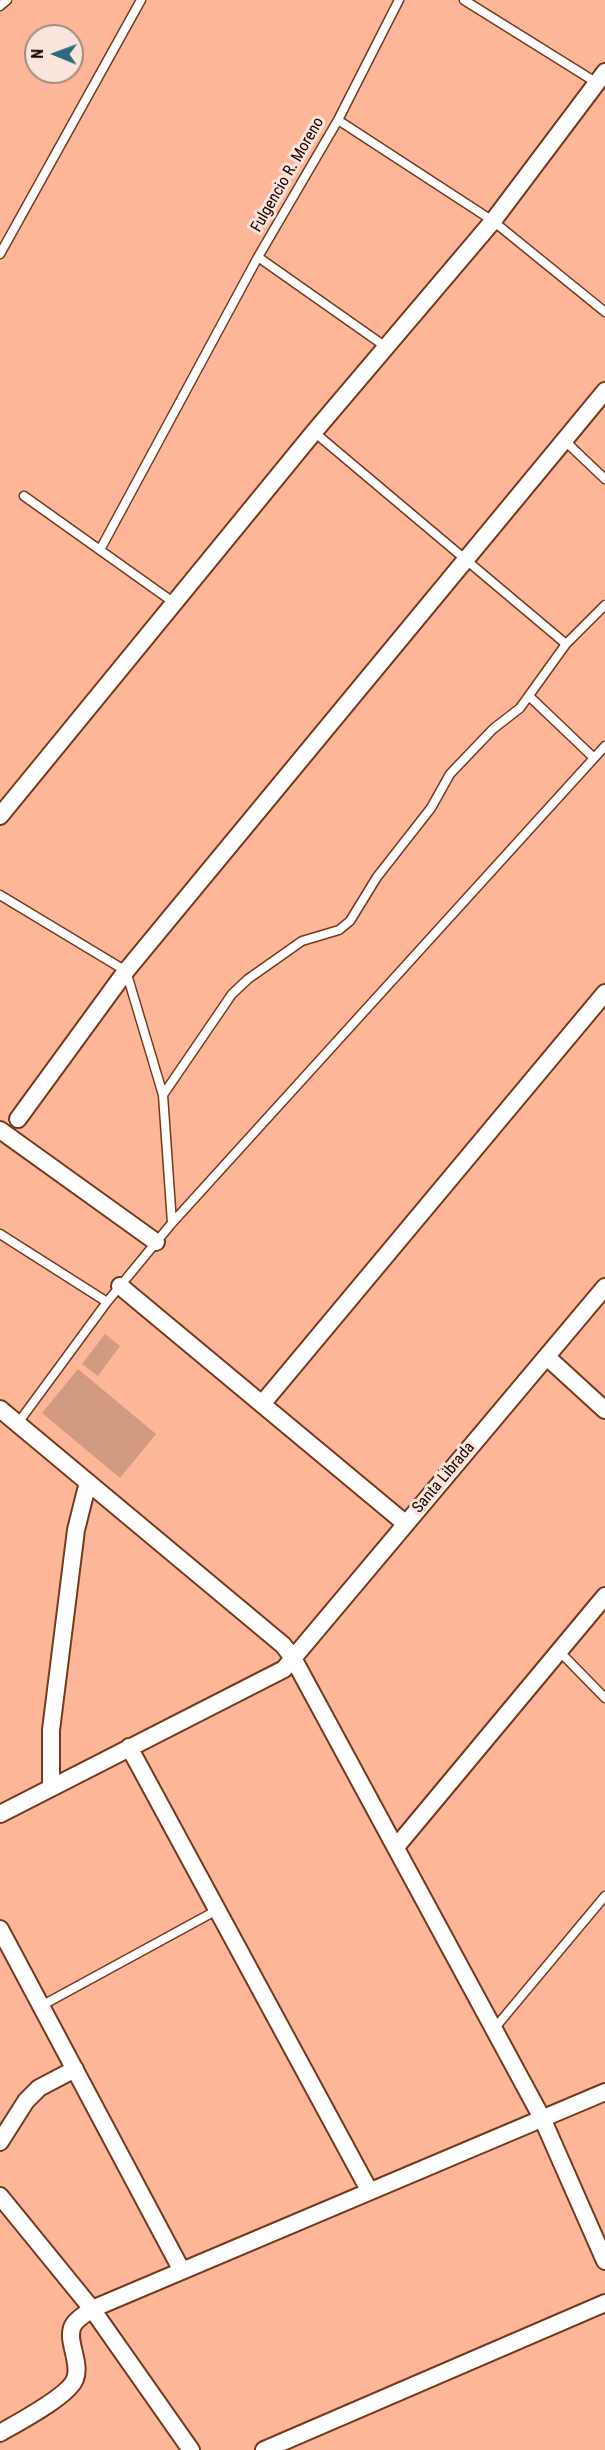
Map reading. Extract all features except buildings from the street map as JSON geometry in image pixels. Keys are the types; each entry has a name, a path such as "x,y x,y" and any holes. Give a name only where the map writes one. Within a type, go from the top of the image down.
{"street":[{"path":"0,816 173,602 493,221 601,77"},
{"path":"18,1119 126,972 605,391"},
{"path":"262,1404 605,993"},
{"path":"0,1130 156,1242"},
{"path":"120,1286 406,1524"},
{"name":"Santa Librada","path":"288,1664 605,1287"},
{"path":"546,1357 605,1410"},
{"path":"0,1409 283,1645 288,1664 396,1847 542,2118 605,2261"},
{"path":"51,1788 51,1730 76,1530 88,1482"},
{"path":"396,1847 605,1596"},
{"path":"0,1814 288,1664"},
{"path":"129,1747 219,1909 369,2190"},
{"path":"0,1929 181,2269"},
{"path":"0,2142 26,2101 39,2088 75,2069"},
{"path":"0,2433 71,2386 77,2372 71,2333 74,2324 92,2309 181,2269 605,2092"},
{"path":"0,2196 92,2309 191,2450"},
{"path":"264,2450 605,2303"}],"lane":[{"path":"0,6 7,0"},
{"path":"0,254 141,0"},
{"name":"Fulgencio R. Moreno","path":"386,347 258,258 338,120 399,0"},
{"path":"464,0 601,77"},
{"path":"338,120 493,221 605,312"},
{"path":"101,548 258,258"},
{"path":"314,432 566,644"},
{"path":"564,440 605,479"},
{"path":"24,496 101,548 173,602"},
{"path":"163,1095 232,994 248,979 302,941 339,930 350,921 376,877 431,808 450,774 529,696 566,644 605,605"},
{"path":"529,696 594,758"},
{"path":"18,1423 107,1302 172,1223 605,746"},
{"path":"0,895 126,972 163,1095 172,1223"},
{"path":"0,1234 107,1302"},
{"path":"558,1650 605,1698"},
{"path":"494,2029 605,1896"},
{"path":"41,2006 219,1909"}],"shaded area":[{"path":"105,1334 120,1346 98,1376 82,1364"},
{"path":"78,1369 156,1434 120,1478 42,1413"}]}
